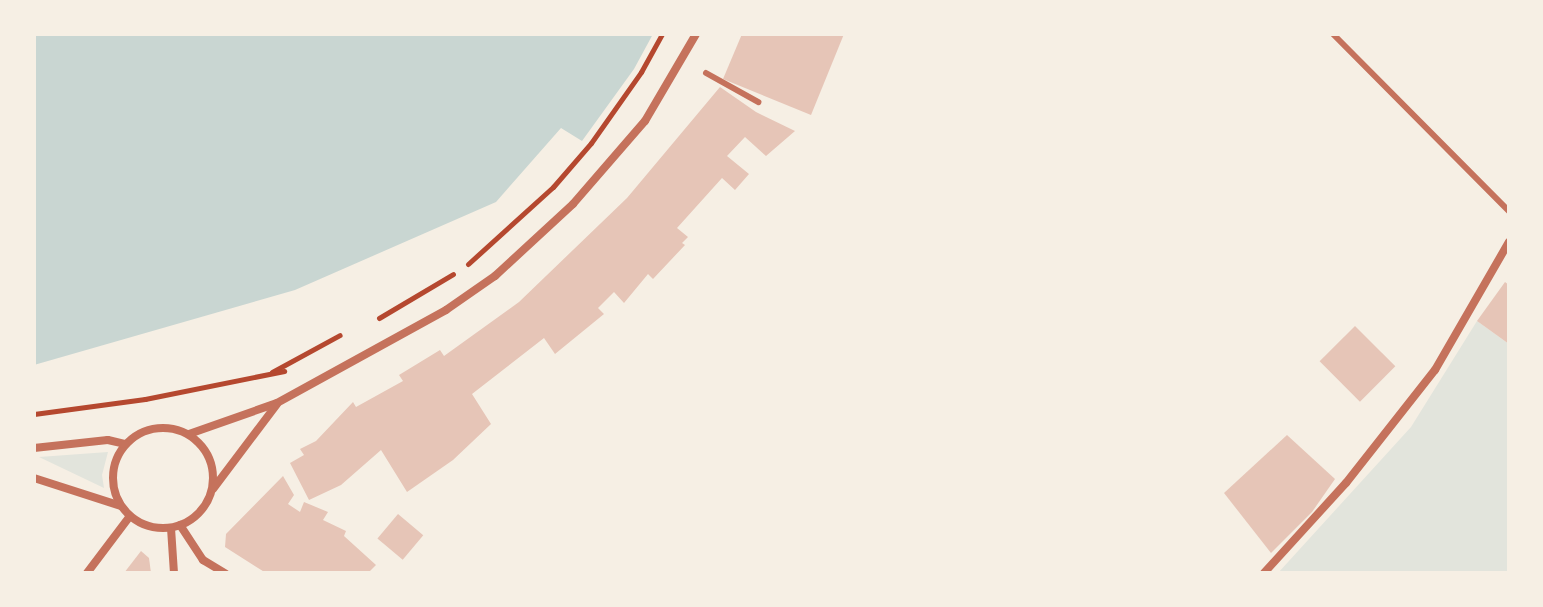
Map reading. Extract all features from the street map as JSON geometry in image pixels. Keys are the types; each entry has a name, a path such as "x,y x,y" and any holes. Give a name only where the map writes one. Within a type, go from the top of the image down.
{"street":[{"path":"189,434 277,403 446,310 527,248 573,204 645,121 696,34"},
{"path":"1264,573 1346,483 1435,370 1509,242"},
{"path":"213,489 210,457 189,434 173,428 155,428 138,433 125,444 112,475 121,506 130,516 150,526 176,526 195,517 277,403"},
{"path":"34,448 108,440 125,444"},
{"path":"34,478 121,506"},
{"path":"87,573 130,516"},
{"path":"174,573 176,526"},
{"path":"176,526 203,560 225,573"}],"lane":[{"path":"1333,34 1509,211"},
{"path":"706,73 758,102"}],"path":[{"path":"376,320 465,267 553,187 591,143 641,72 662,34"},
{"path":"268,374 340,335"},
{"path":"34,414 145,399 288,371"}],"shaded area":[{"path":"34,34 653,34 634,69 582,141 561,128 496,202 295,290 34,365"},
{"path":"1477,321 1509,344 1509,573 1278,573 1411,427"},
{"path":"108,452 102,475 104,488 39,457"}],"building":[{"path":"742,34 844,34 811,115 723,79"},
{"path":"720,87 756,112 795,131 766,156 745,137 727,156 749,174 735,190 722,178 677,228 688,237 682,243 685,245 653,279 648,274 624,303 614,292 598,308 604,314 555,354 544,338 472,394 491,424 453,460 407,492 381,450 341,485 309,500 290,463 304,455 300,449 316,441 353,402 356,407 403,381 399,375 440,350 444,356 519,302 627,198"},
{"path":"1505,282 1509,285 1509,344 1477,321"},
{"path":"1355,326 1395,366 1360,402 1320,361"},
{"path":"1287,435 1335,479 1312,512 1271,553 1224,493"},
{"path":"283,476 294,495 288,504 300,512 304,502 328,512 323,520 346,531 344,536 376,565 368,573 266,573 225,547 226,534"},
{"path":"398,514 423,535 403,560 377,539"},
{"path":"141,551 149,558 151,573 124,573"}]}
